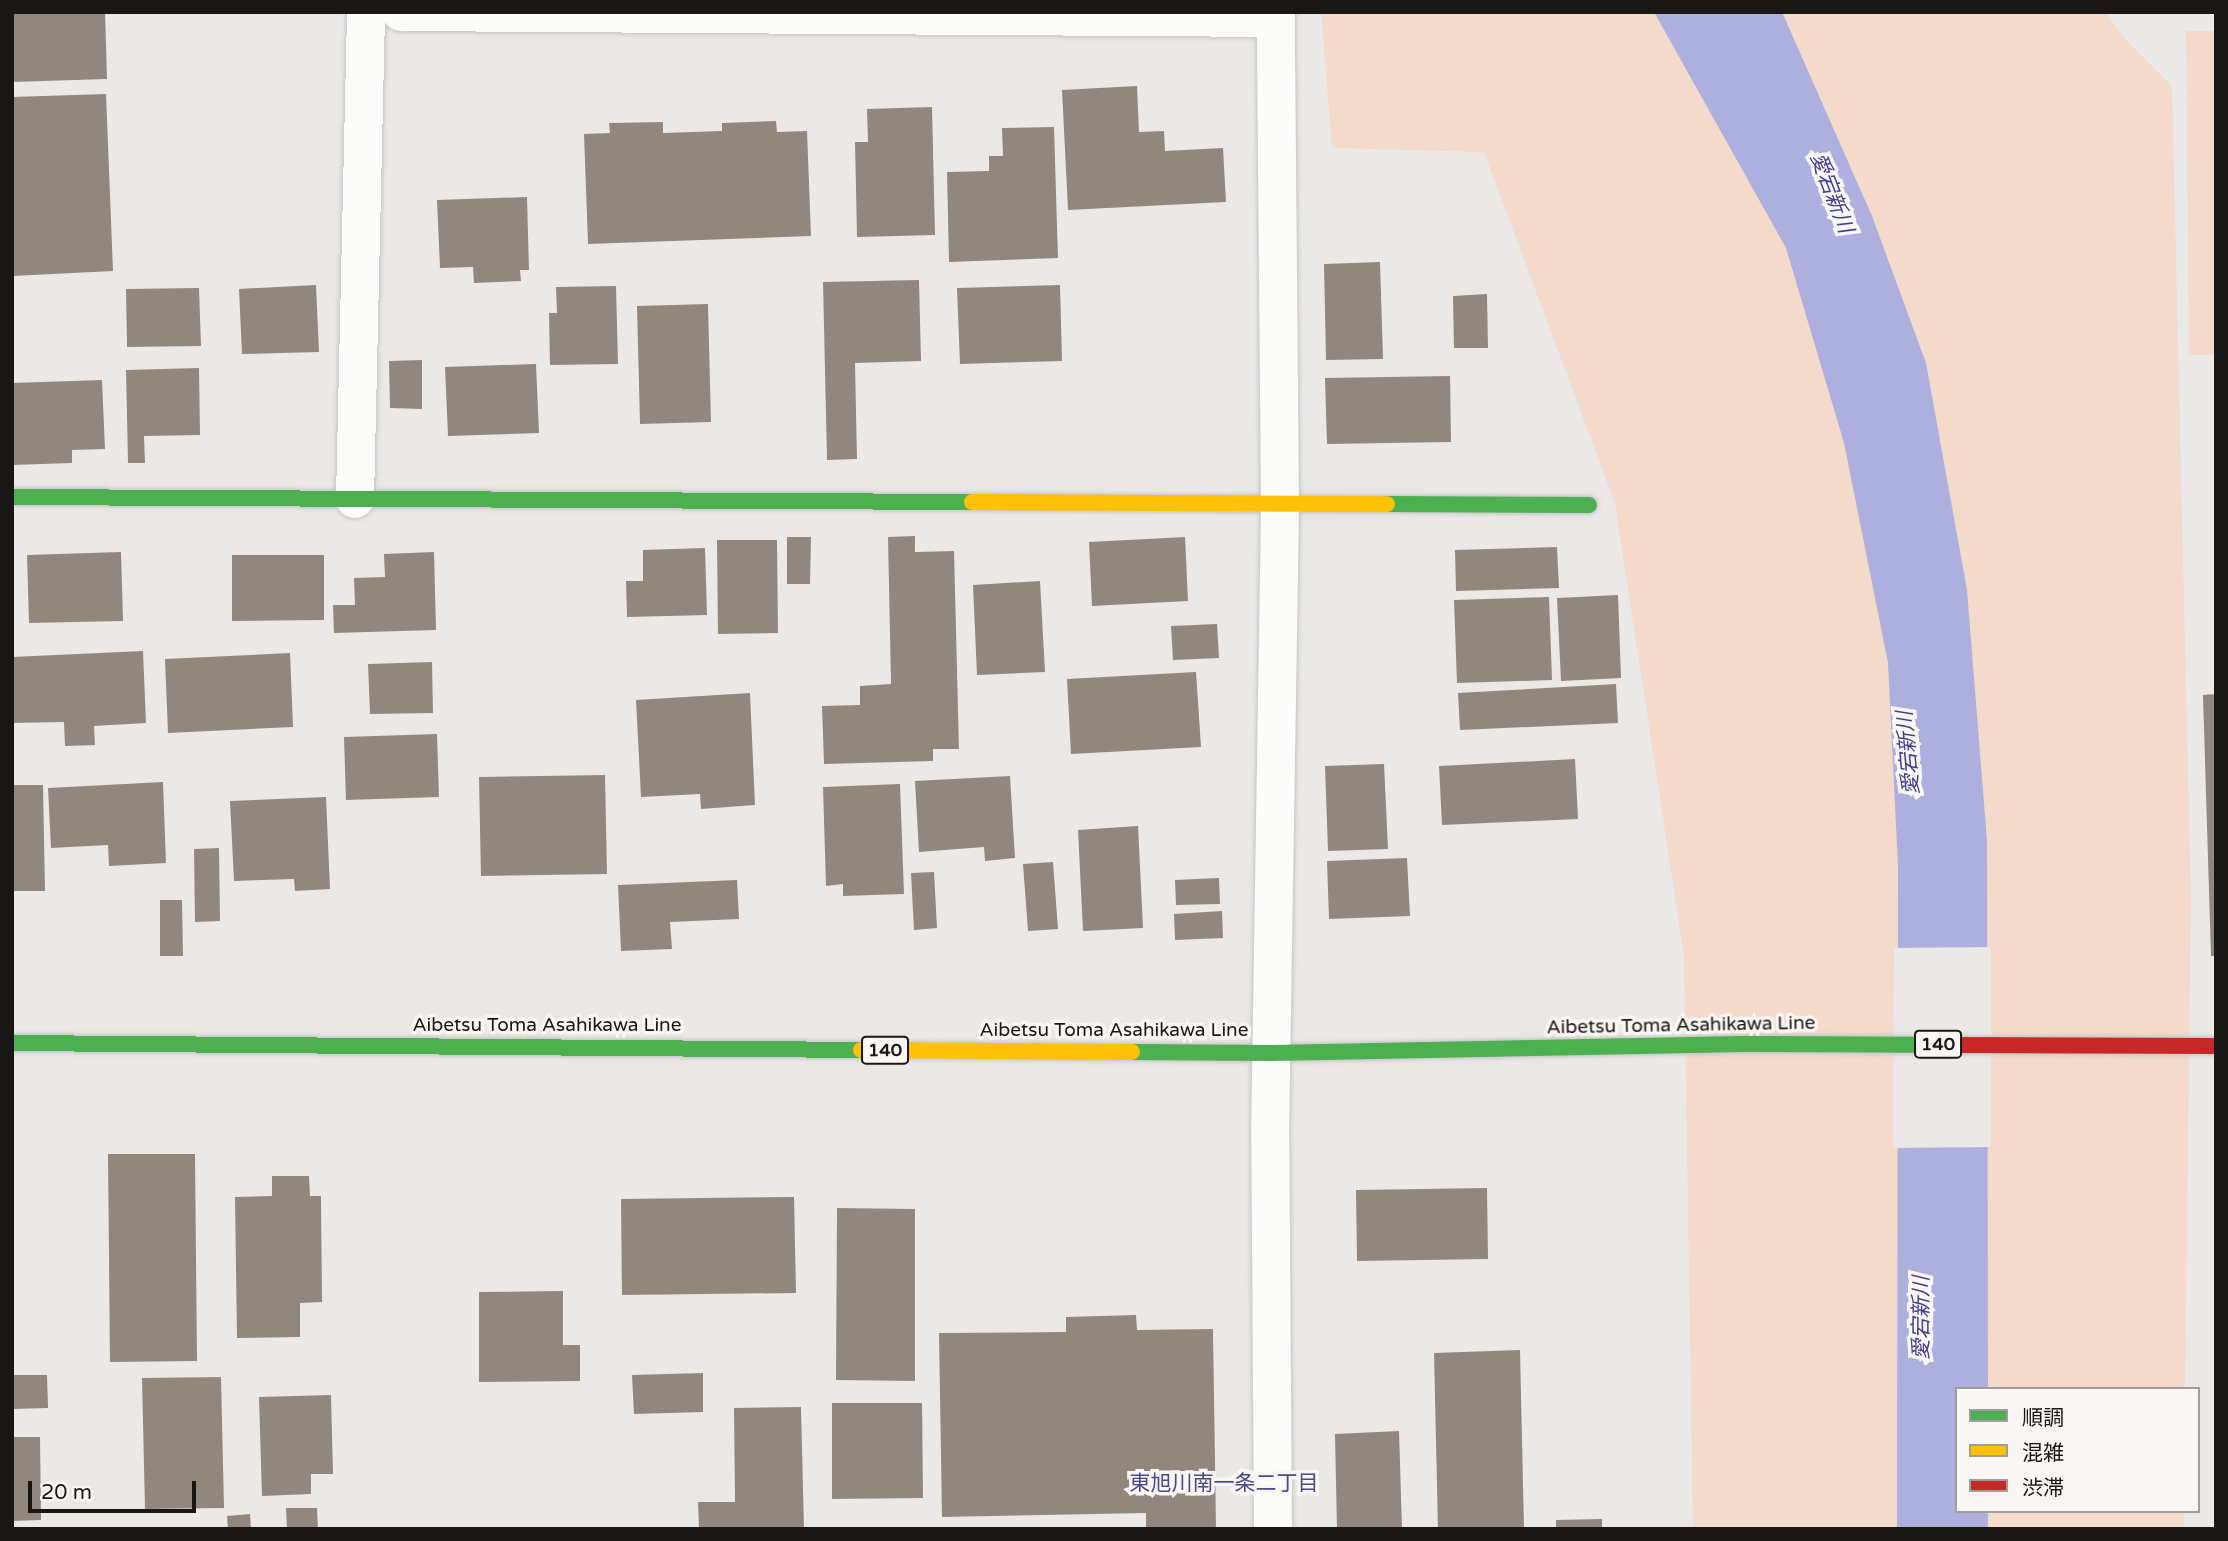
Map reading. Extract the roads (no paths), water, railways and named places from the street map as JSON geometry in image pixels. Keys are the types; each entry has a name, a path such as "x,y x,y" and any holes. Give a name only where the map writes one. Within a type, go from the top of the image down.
{"main road":[{"path":"12,497 1589,505"},
{"name":"Aibetsu Toma Asahikawa Line","path":"12,1043 1271,1053 1757,1044 2120,1043 2216,1046"}],"street":[{"path":"355,499 366,12"},
{"path":"401,12 1276,15 1280,505 1271,1053 1273,1529"}],"water":[{"name":"愛宕新川","path":"1654,12 1782,12 1872,216 1926,363 1967,590 1987,841 1988,1387 1955,1387 1955,1513 1988,1513 1988,1529 1897,1529 1898,866 1888,663 1844,443 1786,248"}],"district":[{"name":"東旭川南一条二丁目","path":"1224,1484"}]}
